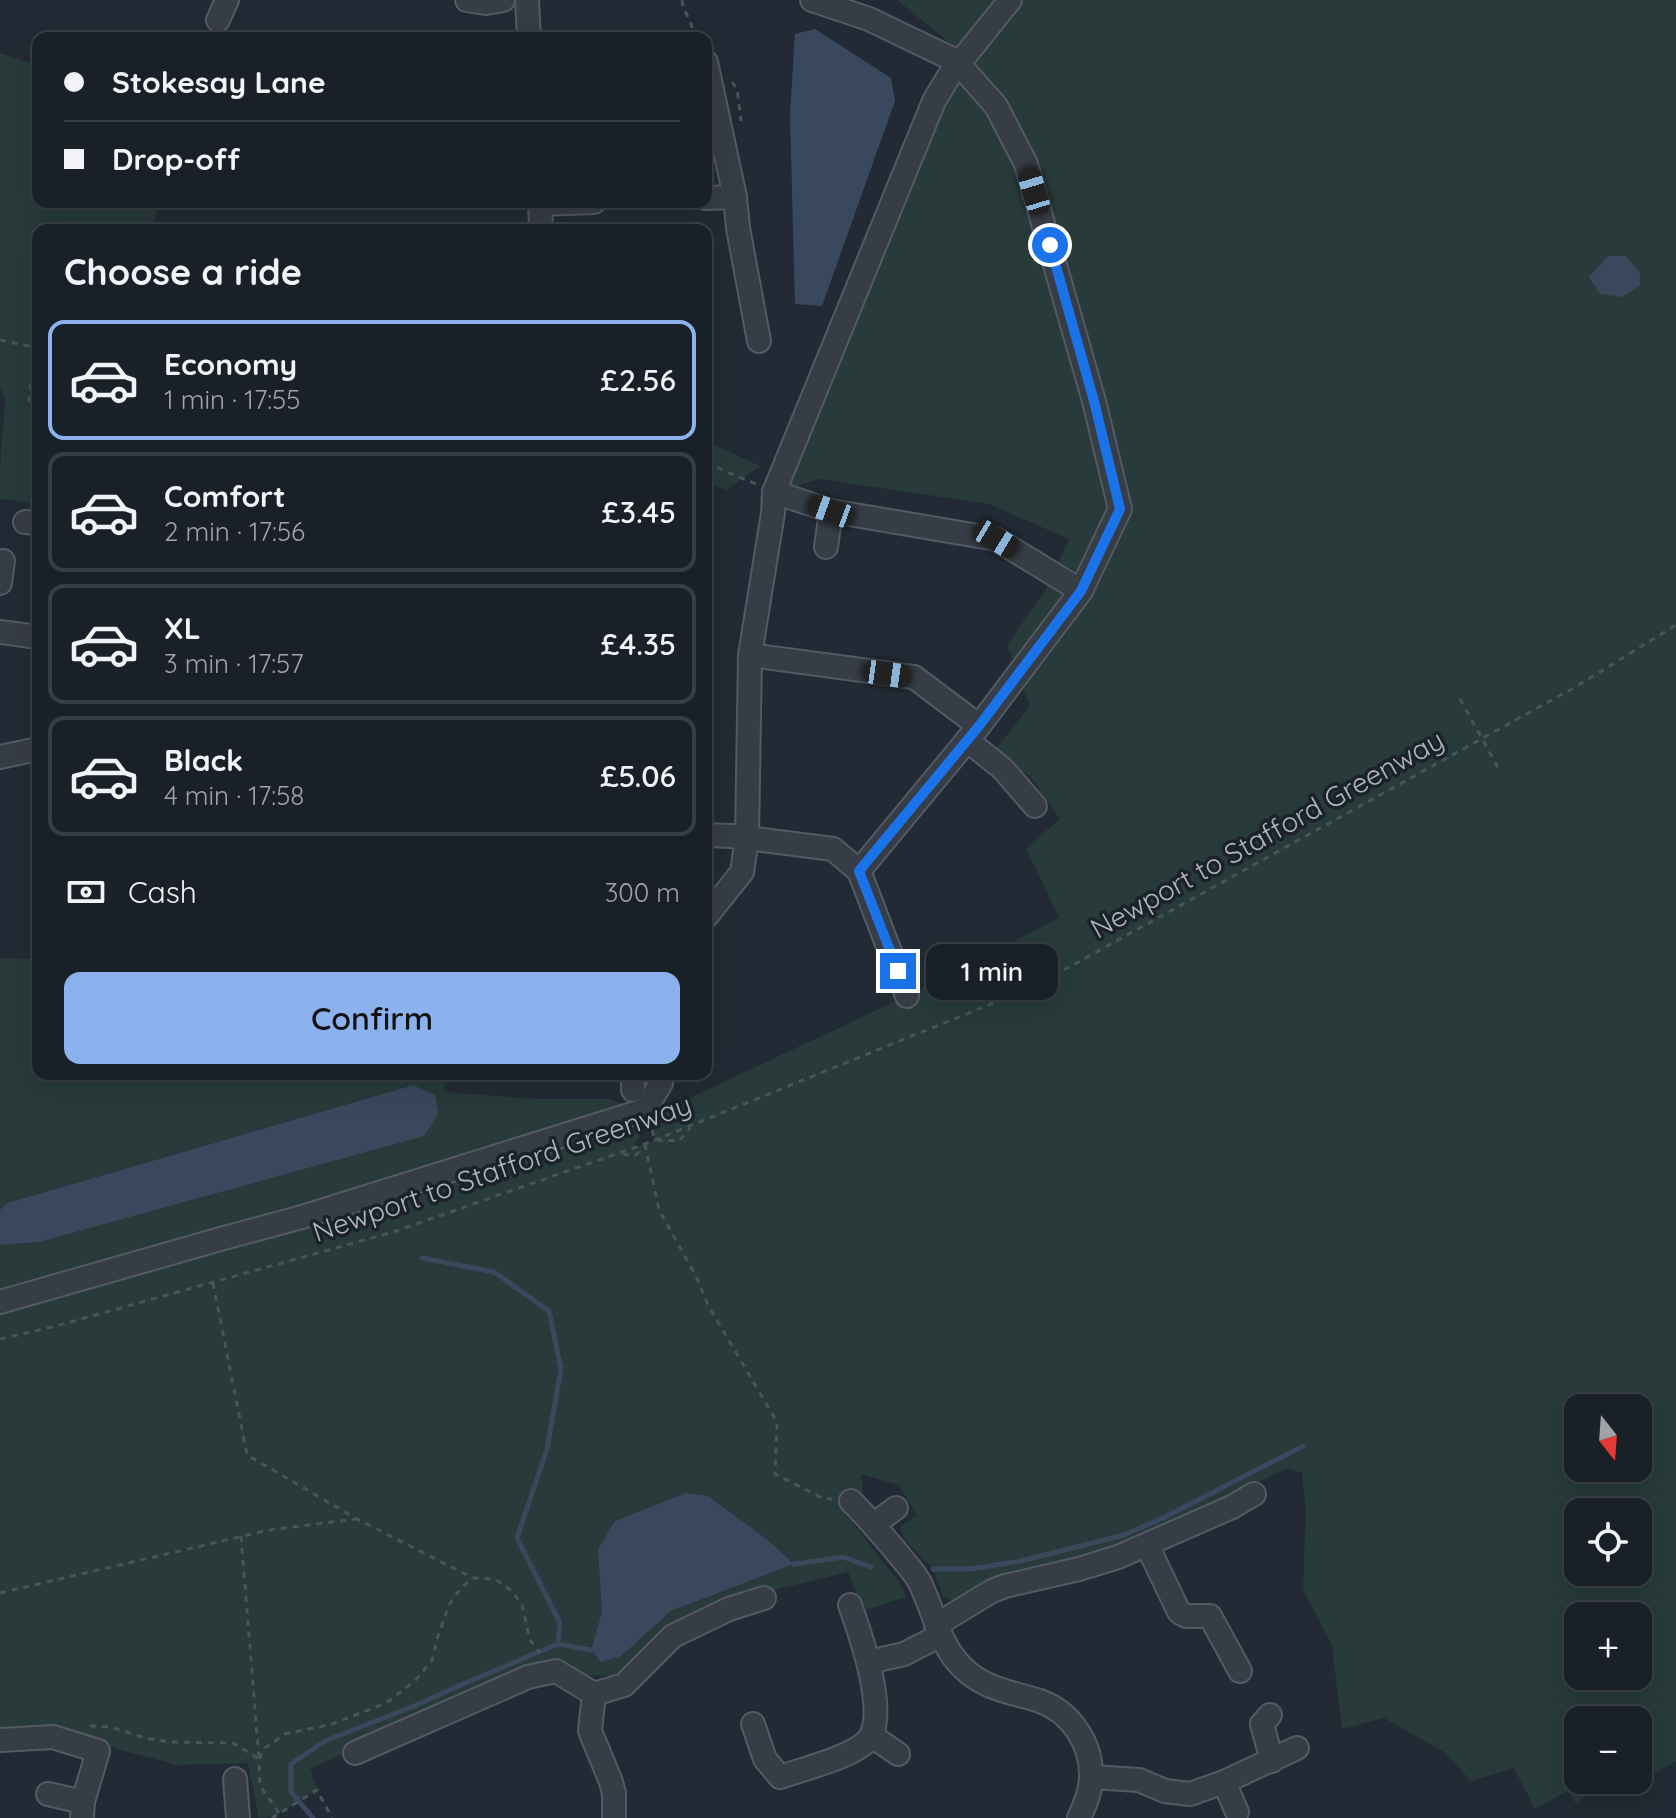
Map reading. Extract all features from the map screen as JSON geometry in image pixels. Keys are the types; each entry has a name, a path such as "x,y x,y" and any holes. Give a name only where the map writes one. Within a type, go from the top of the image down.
{"street":[{"path":"467,0 486,3 503,0"},
{"path":"527,0 529,32"},
{"path":"812,0 869,19 950,58 996,106 1026,164 1094,401 1120,509 1081,591 973,733 859,871"},
{"path":"712,910 742,872 747,838 750,655 774,492 934,101 949,76 1010,0"},
{"path":"712,90 736,204 759,341"},
{"path":"712,199 736,204"},
{"path":"774,492 831,511 996,539 1081,591"},
{"path":"826,547 831,511"},
{"path":"0,632 32,636"},
{"path":"750,655 914,677 973,733 1035,806"},
{"path":"0,757 32,750"},
{"path":"712,835 833,849 859,871 907,996"},
{"path":"0,1302 302,1217 645,1110 661,1080"},
{"path":"866,1654 904,1654 983,1596 1005,1586 1118,1557 1232,1507 1254,1494"},
{"path":"851,1501 874,1524 918,1579 949,1651 963,1668 980,1682 999,1691 1041,1701 1057,1710 1080,1734 1086,1747 1091,1777 1089,1793 1079,1818"},
{"path":"874,1524 896,1508"},
{"path":"1147,1545 1179,1612 1186,1616 1210,1616 1240,1671"},
{"path":"355,1753 528,1677 556,1671 594,1694 624,1685 673,1636 729,1609 764,1598"},
{"path":"753,1724 765,1759 780,1777 852,1752 872,1736 875,1709 866,1654 850,1605"},
{"path":"594,1694 590,1731 611,1782 614,1818"},
{"path":"1270,1715 1262,1724 1272,1761"},
{"path":"872,1736 898,1754"},
{"path":"0,1740 53,1737 98,1751 82,1810 48,1794"},
{"path":"1091,1777 1139,1780 1165,1791 1190,1794 1224,1782 1297,1748"},
{"path":"235,1779 238,1818"},
{"path":"1224,1782 1237,1812"}],"path":[{"path":"682,0 694,32"},
{"path":"0,340 32,347"},
{"path":"32,378 29,400 32,410"},
{"path":"712,466 774,492"},
{"name":"Newport to Stafford Greenway","path":"0,1339 393,1232 645,1144 1033,987 1563,693 1676,625"},
{"path":"1460,699 1500,771"},
{"path":"655,1140 679,1141 693,1125"},
{"path":"619,1153 635,1156 645,1144"},
{"path":"645,1144 659,1210 696,1276 708,1305 777,1422 775,1474 822,1498 851,1501"},
{"path":"213,1282 247,1455 357,1519 473,1578 495,1579 512,1591 522,1605 530,1640 542,1656"},
{"path":"0,1593 269,1530 357,1519"},
{"path":"241,1536 260,1786 279,1813"},
{"path":"259,1759 265,1748 285,1734 332,1724 386,1703 415,1681 432,1660 449,1605 473,1578"},
{"path":"83,1725 110,1727 170,1742 233,1743 259,1759"},
{"path":"272,1818 317,1790 332,1818"}],"shaded area":[{"path":"897,0 1676,0 1676,1761 1652,1776 1652,1706 1564,1706 1564,1793 1535,1809 1514,1768 1471,1781 1444,1752 1384,1718 1342,1729 1332,1646 1303,1589 1306,1512 1302,1473 1288,1468 1124,1544 992,1579 952,1601 943,1596 933,1569 905,1540 900,1527 917,1515 899,1485 861,1474 863,1492 843,1511 900,1583 906,1597 863,1611 848,1572 754,1595 624,1677 524,1671 310,1769 317,1790 282,1812 267,1817 259,1818 248,1763 177,1765 54,1732 0,1731 0,1307 628,1121 642,1132 633,1148 655,1140 653,1115 907,996 1059,918 1026,848 1060,819 1031,777 993,752 1030,706 1007,645 1046,589 1069,539 989,504 820,479 774,492 934,101 966,56","holes":["708,1496 768,1540 794,1564 671,1611 621,1655 591,1650 602,1612 598,1549 615,1521"]},
{"path":"0,53 32,63 32,208 157,208 153,224 32,224 32,502 0,499 5,399 0,387"},
{"path":"712,444 760,466 726,490 712,483"},
{"path":"0,958 32,959 32,1080 444,1080 445,1092 535,1099 609,1099 625,1104 313,1201 0,1290 0,1245 39,1242 412,1085 7,1203 0,1210"},
{"path":"1569,1794 1589,1794 1576,1803"}],"water":[{"path":"815,29 891,78 895,101 822,306 795,304 790,115 795,34"},
{"path":"1608,256 1626,256 1640,273 1640,285 1622,297 1600,294 1589,277"},
{"path":"413,1085 435,1095 438,1114 424,1136 39,1242 0,1245 0,1210 7,1203"},
{"path":"686,1493 708,1496 768,1540 794,1564 671,1611 621,1656 601,1662 591,1650 602,1612 598,1549 615,1521"}],"waterway":[{"path":"422,1258 494,1272 549,1311 561,1369 547,1449 517,1538 560,1623 558,1644"},
{"path":"933,1569 970,1569 1021,1561 1124,1535 1303,1446"},
{"path":"794,1564 843,1557 871,1567"},
{"path":"313,1818 291,1792 291,1764 325,1741 558,1644 591,1650"}],"route":[{"path":"898,971 859,871 979,726 1081,591 1120,509 1094,401 1050,245"}]}
